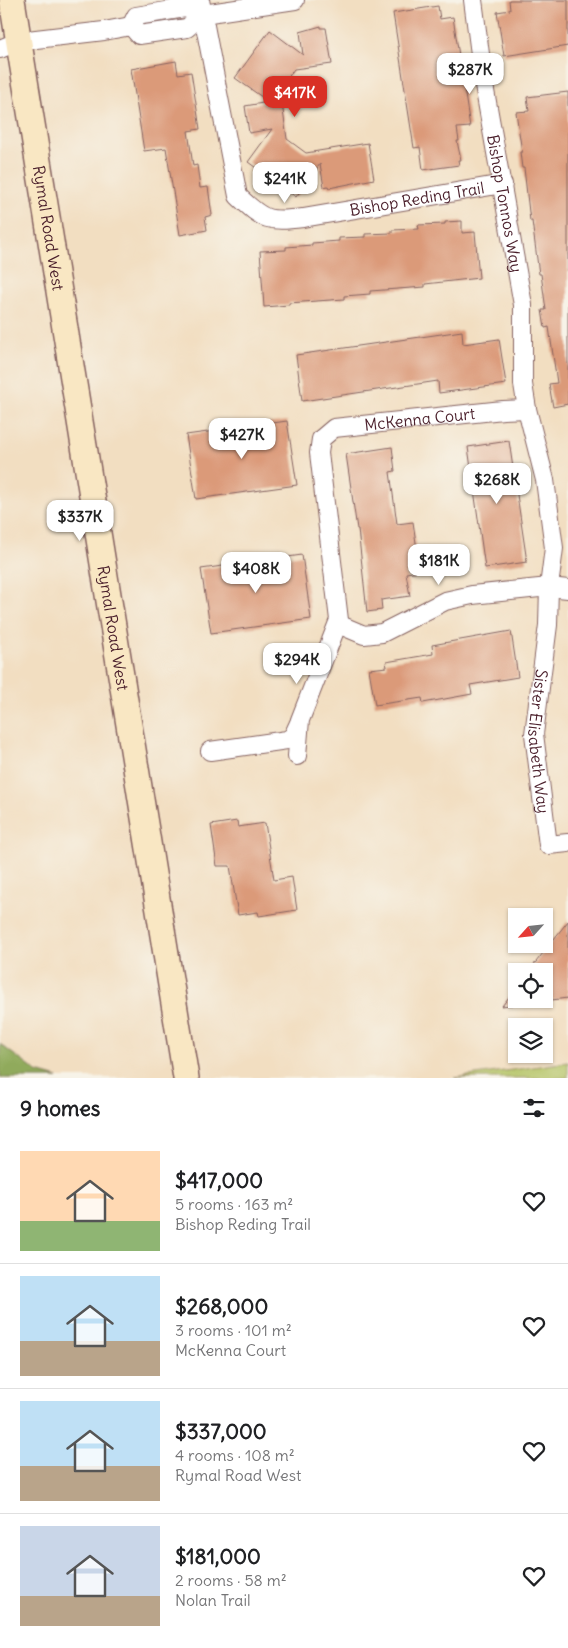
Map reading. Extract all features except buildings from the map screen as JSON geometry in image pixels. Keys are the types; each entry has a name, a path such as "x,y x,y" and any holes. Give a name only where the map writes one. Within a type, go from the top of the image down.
{"main road":[{"name":"Rymal Road West","path":"12,0 6,42 186,1078"}],"street":[{"path":"6,42 104,31 131,26 136,16 185,8 295,0"},
{"name":"Bishop Tonnos Way","path":"473,0 484,85 523,305 523,384 527,409"},
{"name":"Bishop Reding Trail","path":"201,7 238,196 257,214 277,221 303,218 503,184"},
{"path":"527,409 546,490 554,548 549,587"},
{"name":"McKenna Court","path":"338,624 319,453 321,439 334,428 527,409"},
{"path":"210,751 287,740 293,736 338,624 364,635 382,633 445,600 472,595 549,587 568,589"},
{"name":"Sister Elisabeth Way","path":"549,587 548,625 534,734 548,845 568,843"},
{"path":"298,756 300,720"}],"green space":[{"path":"0,1044 37,1072 58,1078 0,1078"},
{"path":"568,1062 568,1078 455,1078"}]}
